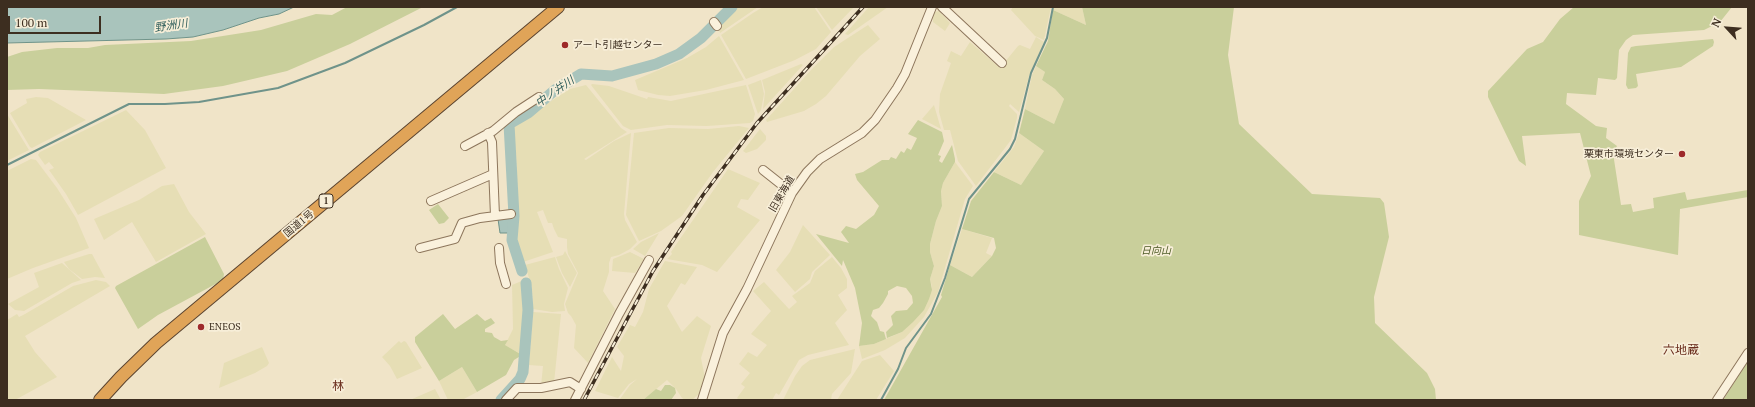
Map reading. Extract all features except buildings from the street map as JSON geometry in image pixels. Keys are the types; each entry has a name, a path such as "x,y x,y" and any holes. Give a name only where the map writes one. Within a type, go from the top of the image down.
{"highway":[{"name":"国道1号","path":"100,400 120,377 156,343 558,7"}],"street":[{"name":"旧東海道","path":"702,400 723,333 747,290 792,193 804,176 820,159 862,133 875,120 902,79 932,7"},
{"path":"942,7 1002,63"},
{"path":"465,146 488,133 538,97"},
{"path":"488,133 492,142 495,216"},
{"path":"763,170 792,193"},
{"path":"431,201 494,174"},
{"path":"420,248 455,239 462,223 511,214"},
{"path":"499,248 500,263 506,284"},
{"path":"575,400 619,314 649,260"},
{"path":"1717,400 1748,353"},
{"path":"506,400 517,388 541,388 570,382 581,389"}],"shaded area":[{"path":"736,7 758,7 720,33 718,26"},
{"path":"763,7 814,7 831,32 816,49 795,60 746,79 721,35"},
{"path":"816,7 854,7 832,30"},
{"path":"869,7 888,7 848,35 845,34"},
{"path":"1013,7 1051,7 1044,40 1035,36 1011,10"},
{"path":"1054,7 1082,7 1086,25 1053,10"},
{"path":"939,11 950,23 945,31 933,22 933,14"},
{"path":"868,25 880,39 860,56 826,96 804,111 767,122 766,120 834,47"},
{"path":"719,36 744,80 706,90 670,96 658,95 638,90 635,80 687,58 706,47"},
{"path":"1036,37 1044,42 1029,76 1019,112 1010,104 1009,106 1017,114 1011,140 976,186 958,161 950,130 944,130 939,112 940,94 951,63 947,61 951,51 961,56 970,42 1000,68 1018,46 1020,45 1030,49"},
{"path":"801,64 803,65 763,109 765,92 762,80"},
{"path":"1036,66 1045,72 1042,80 1055,89 1064,99 1054,124 1025,109 1032,75"},
{"path":"761,80 764,94 761,110 758,114 748,85"},
{"path":"586,85 621,128 627,132 584,159 586,160 614,141 631,133 624,214 625,220 637,242 630,249 619,255 611,257 609,272 603,291 615,309 588,363 574,348 576,325 568,313 565,304 578,273 568,254 567,239 558,237 552,223 548,223 543,210 537,212 553,252 523,262 517,242 518,205 516,153 512,126 570,89"},
{"path":"591,85 609,86 647,99 648,97 671,101 746,85 755,114 753,121 750,123 707,126 667,125 631,130 623,126"},
{"path":"36,97 48,98 86,120 32,148 10,113 27,103 26,99"},
{"path":"934,105 941,129 922,119"},
{"path":"126,110 145,130 166,168 78,215 66,194 49,170 54,168 49,162 45,165 38,155 40,152"},
{"path":"7,114 29,150 7,161"},
{"path":"739,126 749,128 713,172 682,216 661,231 639,241 626,215 634,133 669,128 708,129"},
{"path":"760,129 766,136 766,140 757,149 746,153 743,151"},
{"path":"1019,133 1044,151 1021,185 994,172 1014,147"},
{"path":"31,159 36,160 57,188 76,218 89,248 7,279 7,171"},
{"path":"955,162 973,186 965,199 938,292 924,317 905,338 885,350 862,359 859,346 874,344 902,332 932,287 930,279 934,266 930,252 930,244 936,221 942,206 941,191 943,183"},
{"path":"728,169 760,183 748,200 741,199 737,207 760,220 717,272 702,265 667,259 672,254 671,252"},
{"path":"174,184 189,212 206,234 156,262 132,222 104,240 94,219 139,200 162,186"},
{"path":"803,225 830,255 812,272 810,279 795,292 776,270 790,252"},
{"path":"962,229 992,238 986,253 992,256 972,277 950,265"},
{"path":"659,233 645,256 633,249 641,242"},
{"path":"565,251 577,273 570,287 562,273 556,257 563,255"},
{"path":"630,252 644,259 635,273 612,271 613,259"},
{"path":"92,254 105,278 95,277 82,279 69,269 64,262"},
{"path":"555,257 568,288 564,304 565,311 552,312 533,309 532,288 525,265"},
{"path":"832,257 841,268 847,279 847,288 838,295 847,310 835,323 849,345 808,355 799,360 779,395 776,393 772,400 739,400 737,398 745,387 741,384 750,373 739,364 748,352 757,357 767,345 751,334 771,311 753,291 764,282 789,309 797,302 792,296 810,283 815,271"},
{"path":"665,261 697,267 685,285 681,283 667,306 682,332 697,316 711,326 701,358 705,378 699,394 692,400 685,400 667,380 643,400 620,399 630,385 637,379 629,384 618,398 595,391 612,357 621,371 624,356 617,347 630,325 635,327 643,312 649,289"},
{"path":"62,263 81,280 72,283 24,311 15,310 8,304 39,287 34,273"},
{"path":"96,280 106,282 110,286 25,336 35,352 57,377 15,400 7,400 7,320 17,314 19,317 25,314 73,286"},
{"path":"524,280 527,309 522,355 505,345 513,329 512,285"},
{"path":"533,312 561,314 554,383 541,386 543,366 529,365"},
{"path":"399,341 401,343 404,341 406,342 422,368 397,379 390,366 382,357"},
{"path":"262,347 269,363 267,366 255,373 219,388 224,363"},
{"path":"855,349 851,373 832,394 831,400 783,400 795,376 802,366 810,360"},
{"path":"880,355 894,371 876,400 837,400 862,361"},
{"path":"462,367 477,392 462,400 448,400 439,381"},
{"path":"435,389 441,400 410,400"}],"green space":[{"path":"347,7 423,7 350,44 287,71 223,86 164,94 39,89 7,90 7,57 22,52 57,48 88,48 105,45 191,41 261,30 316,14 332,15"},
{"name":"日向山","path":"1082,7 1234,7 1228,55 1239,124 1312,194 1380,198 1384,203 1389,237 1374,297 1375,323 1427,373 1435,389 1436,400 884,400 942,297 941,295 950,265 972,277 992,256 996,248 994,238 962,229 971,201 994,172 1021,185 1044,151 1019,133 1025,109 1054,124 1064,99 1055,89 1042,80 1045,72 1036,66 1048,41 1053,10 1086,25"},
{"path":"1574,7 1732,7 1720,22 1704,30 1633,35 1626,40 1619,50 1617,78 1615,80 1598,78 1596,95 1567,93 1566,104 1596,126 1607,128 1606,138 1617,146 1613,153 1621,205 1631,204 1633,212 1654,208 1653,198 1685,192 1687,200 1748,190 1748,197 1680,209 1678,255 1579,235 1579,201 1591,176 1580,133 1522,136 1526,166 1519,161 1488,97 1488,91 1527,49 1543,42 1560,19"},
{"path":"1713,39 1713,46 1681,67 1636,74 1638,86 1636,88 1628,89 1626,85 1628,53 1631,47"},
{"path":"918,120 942,132 944,141 938,155 941,156 939,161 942,163 952,145 955,159 955,162 943,183 941,191 942,206 936,221 930,244 930,252 934,266 930,279 932,290 924,310 913,322 902,332 887,338 886,332 893,325 891,316 896,311 907,310 913,303 912,296 906,288 897,286 888,291 883,303 879,308 873,310 871,316 877,322 880,331 884,332 886,339 874,344 859,346 862,323 855,288 843,260 842,266 816,234 849,243 841,232 846,226 856,229 874,215 879,206 857,180 855,174 863,172 882,160 889,160 891,157 896,159 901,151 904,153 907,148 911,150 917,138 908,134"},
{"path":"438,204 449,218 444,223 439,224 429,210"},
{"path":"205,237 224,274 223,280 158,315 138,329 115,288 116,286"},
{"path":"443,314 455,329 477,314 485,321 491,318 495,323 485,329 485,332 492,333 494,337 501,341 508,340 505,345 522,355 514,360 506,375 477,392 462,367 439,381 415,342 415,337"},
{"path":"1748,361 1747,400 1723,400"},
{"path":"665,385 670,385 675,388 676,393 671,400 643,400 656,389 661,391"}],"water":[{"name":"野洲川","path":"7,7 294,7 279,14 259,18 223,30 193,37 7,43"},
{"path":"511,218 509,233 500,233 498,219"}],"waterway":[{"path":"7,165 129,104 199,102 278,88 345,63 424,25 457,7"},
{"name":"中ノ井川","path":"522,271 512,240 514,216 509,124 528,113 555,90 581,74 612,76 656,64 679,54 701,38 732,7"},
{"path":"881,400 898,369 906,348 931,314 945,278 969,199 1010,149 1015,139 1031,73 1047,38 1053,7"},
{"name":"中ノ井川","path":"501,400 520,379 523,372 528,310 526,283"}],"railway":[{"path":"584,400 653,271 703,195 757,123 863,7"}],"place":[{"name":"アート引越センター","path":"565,45"},
{"name":"栗東市環境センター","path":"1682,154"},
{"name":"ENEOS","path":"201,327"}],"district":[{"name":"六地蔵","path":"1681,351"},
{"name":"林","path":"338,387"}]}
